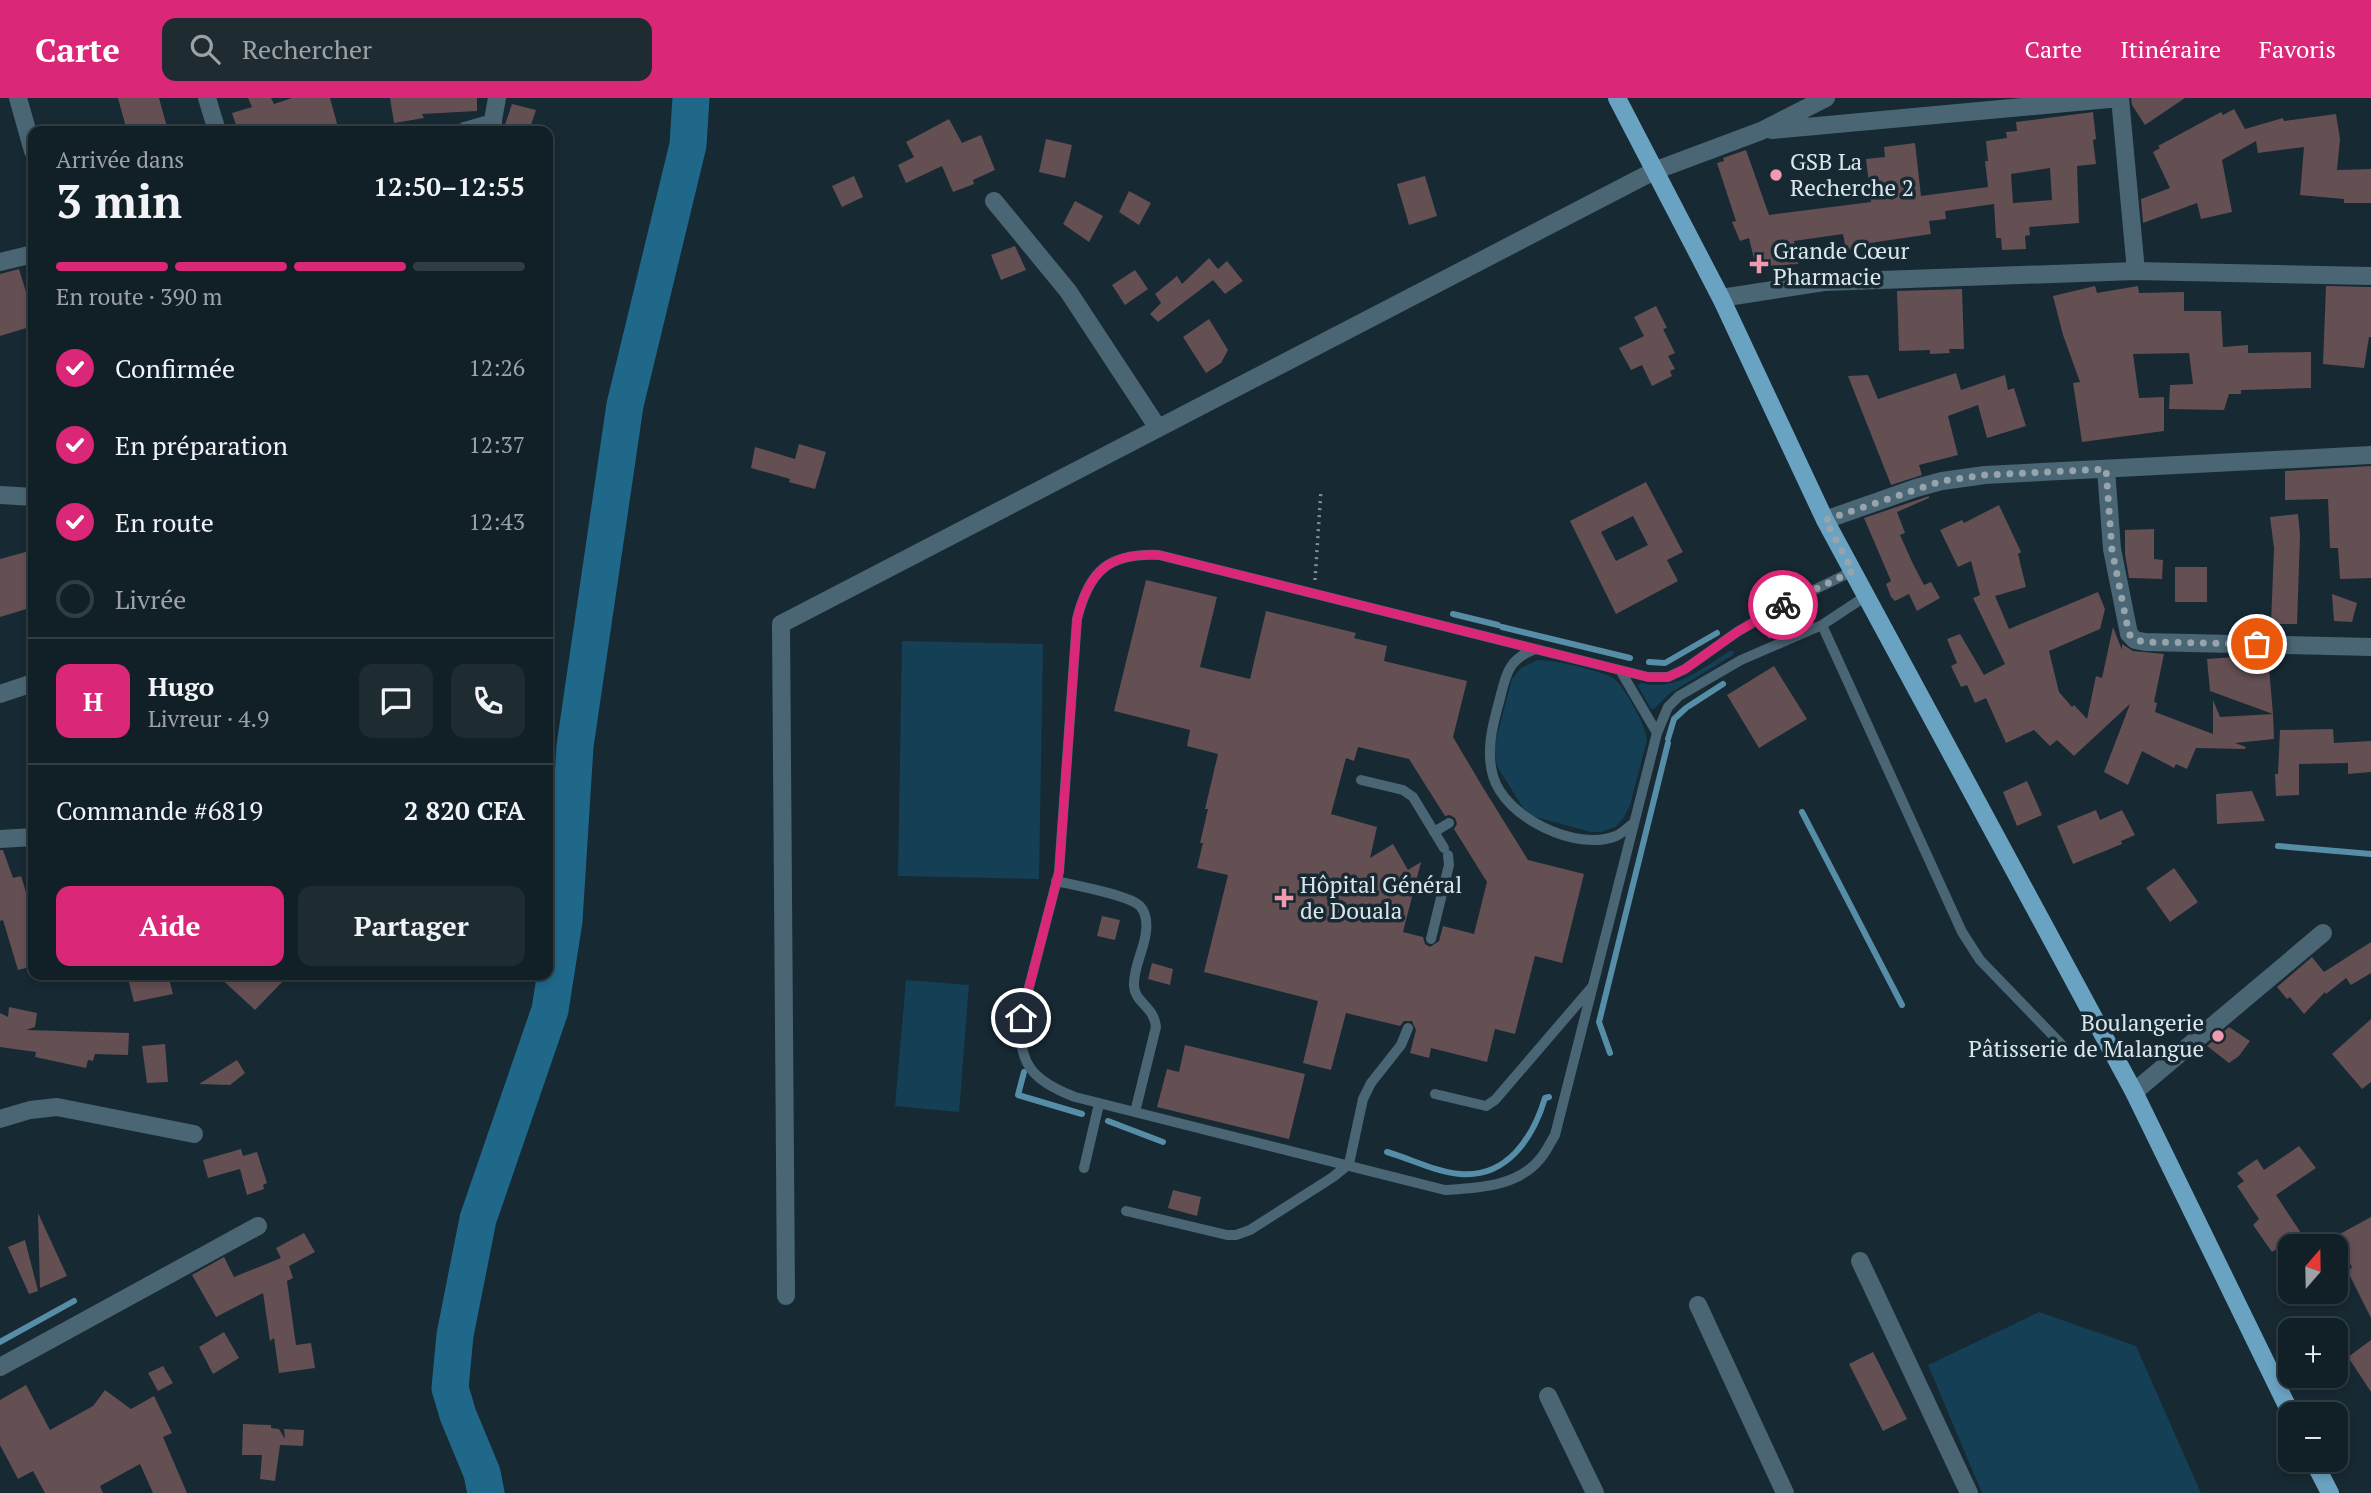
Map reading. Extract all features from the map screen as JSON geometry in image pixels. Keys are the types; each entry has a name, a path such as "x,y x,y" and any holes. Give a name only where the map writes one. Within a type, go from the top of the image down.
{"main road":[{"path":"1617,98 1721,298 1825,520 2134,1092 2285,1402"},
{"path":"2319,1472 2330,1493"}],"street":[{"path":"18,98 28,133"},
{"path":"207,98 215,126"},
{"path":"492,126 498,98"},
{"path":"786,1296 781,624 1654,171 1761,131 1826,98"},
{"path":"1761,131 2120,98 2136,271"},
{"path":"994,201 1068,290 1158,428"},
{"path":"0,262 28,255"},
{"path":"1721,298 1824,282 2136,271 2371,276"},
{"path":"1825,520 1942,481 1985,475 2371,455"},
{"path":"2106,469 2112,550 2129,634 2135,640 2371,647"},
{"path":"0,495 28,498"},
{"path":"0,694 28,685"},
{"path":"0,839 28,837"},
{"path":"2134,1092 2323,933"},
{"path":"0,1119 30,1110 57,1107 194,1134"},
{"path":"0,1367 258,1226"},
{"path":"1860,1261 1969,1493"},
{"path":"1699,1305 1785,1493"},
{"path":"1548,1396 1595,1493"}],"lane":[{"path":"1853,571 1787,603 1737,632 1685,669 1668,677 1648,677 1159,555 1127,556 1111,564 1089,583 1077,619 1059,872 1021,1018 1019,1039 1029,1068 1053,1089 1099,1104 1445,1190 1481,1188 1502,1183 1524,1173 1540,1160 1555,1135 1657,733 1668,707 1679,696 1741,660 1822,625 1866,596"},
{"path":"1822,625 1962,932 1980,960 2064,1047"},
{"path":"1535,649 1520,654 1509,667 1491,733 1489,760 1495,795 1535,825 1572,835 1603,839 1618,835 1634,823"},
{"path":"1620,670 1657,733"},
{"path":"1361,780 1403,790 1413,797 1446,851 1449,865 1431,939"},
{"path":"1434,832 1449,822"},
{"path":"1056,881 1128,899 1140,906 1145,916 1146,932 1134,982 1135,993 1155,1016 1156,1027 1135,1112"},
{"path":"1435,1094 1486,1106 1495,1100 1594,985"},
{"path":"1126,1211 1236,1235 1250,1230 1333,1177 1349,1164 1363,1099 1371,1083 1401,1045 1408,1028"},
{"path":"1084,1168 1099,1104"}],"path":[{"path":"1314,592 1321,490"}],"shaded area":[{"path":"902,641 1043,644 1039,879 898,876"},
{"path":"1734,651 1733,655 1670,693 1654,709 1651,709 1638,686 1641,683 1666,684 1688,677"},
{"path":"1538,660 1577,666 1613,678 1629,698 1639,717 1647,740 1630,805 1623,819 1615,827 1591,832 1532,816 1523,808 1497,766 1494,747 1512,679 1521,668"},
{"path":"906,980 969,985 959,1112 895,1106"},
{"path":"2039,1312 2136,1346 2201,1493 1982,1493 1928,1365"}],"building":[{"path":"118,98 159,98 167,126 126,126"},
{"path":"248,98 271,98 274,104 292,98 330,98 338,126 236,126 232,113 252,107"},
{"path":"390,98 477,98 477,111 422,114 424,118 394,123"},
{"path":"2131,98 2185,98 2145,125 2132,105"},
{"path":"512,104 536,110 531,126 505,126"},
{"path":"2234,109 2245,129 2283,118 2284,121 2336,114 2340,139 2337,170 2371,169 2371,203 2344,203 2344,199 2300,195 2304,147 2258,153 2256,141 2222,160 2232,212 2201,219 2197,203 2143,223 2141,199 2170,188 2153,152 2160,148 2158,146 2221,112 2223,115"},
{"path":"2093,112 2096,139 2093,140 2096,164 2077,166 2079,223 2029,227 2030,235 2025,236 2026,249 2002,250 2001,238 1996,238 1994,204 1945,211 1946,219 1929,221 1931,234 1870,243 1870,247 1846,250 1843,234 1794,241 1798,264 1756,267 1749,238 1740,241 1732,222 1736,221 1717,163 1724,161 1723,158 1746,150 1769,215 1871,202 1866,159 1885,157 1884,147 1915,143 1921,196 1988,187 1986,141 2007,138 2006,132 2017,131 2016,122","holes":["2050,168 2052,200 2013,203 2011,174"]},
{"path":"949,119 962,143 981,135 995,170 973,180 974,184 953,192 942,166 906,183 898,165 914,157 906,142"},
{"path":"1046,139 1072,145 1065,178 1039,172"},
{"path":"854,176 863,197 842,207 832,186"},
{"path":"1425,176 1437,216 1409,225 1397,184"},
{"path":"1129,191 1151,203 1139,225 1119,212"},
{"path":"1075,201 1103,216 1089,242 1063,224"},
{"path":"1015,246 1026,270 1001,280 991,255"},
{"path":"1209,258 1218,269 1227,261 1243,281 1225,294 1213,280 1158,322 1150,314 1161,303 1155,294 1177,276 1182,284"},
{"path":"19,269 28,295 28,328 0,336 0,274"},
{"path":"1135,270 1148,289 1125,305 1112,285"},
{"path":"2095,286 2097,293 2138,286 2139,293 2184,292 2184,311 2221,311 2223,347 2248,345 2248,353 2311,352 2311,388 2241,390 2241,394 2229,394 2224,410 2169,409 2170,385 2193,384 2189,353 2133,354 2139,398 2164,397 2164,431 2082,442 2073,383 2080,382 2063,335 2053,296"},
{"path":"2326,286 2371,287 2371,337 2364,368 2323,364"},
{"path":"1962,289 1964,349 1949,349 1950,353 1930,354 1930,350 1899,351 1897,291"},
{"path":"1656,306 1667,328 1663,329 1675,353 1668,356 1675,369 1670,371 1672,376 1652,386 1642,365 1631,370 1619,348 1644,336 1634,317"},
{"path":"1209,319 1228,350 1221,363 1206,373 1183,337"},
{"path":"1956,373 1961,390 2005,375 2008,390 2014,388 2026,426 1987,438 1978,405 1948,416 1958,455 1919,465 1922,475 1891,485 1848,376 1868,375 1878,399"},
{"path":"799,444 826,452 815,489 751,468 755,447 795,459"},
{"path":"2371,466 2371,578 2340,579 2338,548 2330,548 2328,499 2285,500 2285,471"},
{"path":"1646,482 1683,552 1667,560 1678,581 1616,614 1570,521","holes":["1633,516 1648,545 1616,561 1601,532"]},
{"path":"1929,496 1897,512 1905,533 1900,535 1913,564 1924,585 1931,582 1940,598 1917,611 1909,594 1895,601 1891,597 1886,584 1891,581 1864,518"},
{"path":"1999,505 2021,552 2018,554 2026,587 1995,596 2009,629 2098,592 2105,609 2100,629 2049,651 2059,692 2072,707 2074,705 2087,719 2096,676 2102,678 2113,627 2122,650 2122,644 2133,651 2164,654 2154,702 2157,703 2155,712 2213,734 2213,700 2220,717 2273,714 2274,739 2235,743 2246,747 2245,749 2196,748 2187,769 2176,764 2174,768 2142,751 2128,785 2104,772 2130,704 2074,756 2057,740 2050,746 2034,730 2006,743 1986,698 1975,703 1967,685 1961,687 1951,666 1957,663 1947,639 1960,634 1984,675 2005,664 1973,598 1980,595 1971,561 1958,567 1940,530 1962,520 1964,523"},
{"path":"2298,514 2300,535 2297,624 2271,624 2274,548 2270,517"},
{"path":"2154,529 2154,559 2163,560 2162,579 2129,578 2125,530"},
{"path":"28,551 28,609 0,617 0,559"},
{"path":"2175,567 2207,567 2207,602 2175,602"},
{"path":"1146,580 1217,597 1200,667 1250,679 1266,611 1356,633 1354,638 1387,646 1384,661 1467,681 1453,737 1482,786 1528,860 1584,874 1562,963 1535,956 1515,1034 1495,1029 1487,1062 1431,1048 1429,1058 1410,1053 1416,1030 1412,1021 1404,1021 1400,1026 1346,1013 1331,1070 1303,1063 1318,1001 1204,972 1228,875 1197,868 1208,809 1205,809 1218,754 1187,746 1190,730 1114,711","holes":["1358,747 1409,759 1445,816 1455,818 1457,824 1454,829 1487,882 1474,934 1443,926 1439,941 1430,947 1425,944 1423,937 1403,932 1421,862 1408,870 1393,844 1370,858 1377,827 1331,814 1346,758 1354,761"]},
{"path":"2332,594 2357,603 2352,622 2334,621"},
{"path":"1792,609 1800,625 1769,639 1762,627"},
{"path":"2268,656 2273,714 2210,691 2207,659"},
{"path":"1774,666 1807,719 1759,748 1727,695"},
{"path":"2333,729 2334,743 2371,741 2371,772 2348,774 2348,763 2299,764 2299,795 2276,796 2275,774 2278,774 2280,730"},
{"path":"2027,781 2042,815 2017,826 2003,792"},
{"path":"2252,791 2265,821 2217,824 2216,794"},
{"path":"2096,810 2100,820 2122,810 2135,835 2121,841 2122,844 2073,864 2057,826"},
{"path":"0,850 3,850 13,878 21,876 28,899 28,967 18,970 3,920 0,921"},
{"path":"2174,868 2198,902 2170,922 2146,888"},
{"path":"1102,916 1120,920 1115,940 1097,936"},
{"path":"2371,942 2371,973 2351,985 2346,978 2326,994 2325,992 2304,1014 2290,997 2287,999 2277,987 2312,957 2324,972"},
{"path":"1152,963 1173,969 1170,985 1148,979"},
{"path":"128,980 169,980 173,994 134,1002"},
{"path":"222,980 284,980 255,1010"},
{"path":"9,1007 37,1013 35,1027 26,1030 129,1033 128,1055 95,1054 93,1061 88,1060 86,1068 35,1057 36,1052 0,1047 0,1013 8,1017"},
{"path":"2371,1019 2371,1082 2362,1089 2332,1054"},
{"path":"2229,1027 2250,1041 2239,1056 2229,1063 2207,1046"},
{"path":"165,1044 168,1082 147,1083 142,1046"},
{"path":"1185,1045 1305,1074 1289,1139 1157,1107 1167,1069 1179,1072"},
{"path":"237,1060 245,1073 230,1085 199,1084"},
{"path":"2299,1146 2316,1168 2276,1195 2301,1233 2278,1234 2278,1248 2272,1252 2253,1225 2259,1219 2237,1186 2244,1181 2237,1173 2257,1159 2264,1170"},
{"path":"241,1149 243,1156 257,1152 267,1183 263,1185 264,1189 247,1195 240,1169 208,1178 203,1160"},
{"path":"1173,1190 1201,1197 1197,1216 1168,1208"},
{"path":"38,1213 67,1276 40,1288"},
{"path":"2371,1217 2371,1318 2348,1272 2352,1268 2348,1259 2348,1234 2340,1234"},
{"path":"304,1233 315,1252 289,1266 293,1278 287,1281 296,1345 311,1343 315,1368 279,1373 274,1338 270,1341 263,1293 216,1317 192,1275 224,1257 234,1277 281,1258 276,1248"},
{"path":"25,1240 38,1291 29,1294 8,1247"},
{"path":"224,1332 239,1358 213,1374 199,1347"},
{"path":"2371,1340 2371,1392 2348,1357"},
{"path":"1873,1352 1907,1419 1883,1431 1849,1364"},
{"path":"163,1366 173,1383 158,1391 148,1373"},
{"path":"26,1385 50,1430 93,1406 105,1390 131,1409 154,1396 172,1433 163,1437 187,1493 153,1493 140,1464 100,1486 103,1493 45,1493 33,1471 18,1479 0,1445 0,1400"},
{"path":"243,1424 271,1425 271,1428 279,1429 285,1439 284,1429 304,1430 303,1446 280,1445 275,1481 260,1479 262,1455 242,1455"}],"waterway":[{"path":"486,1493 482,1473 450,1388 455,1335 478,1219 550,1010 564,921 575,746 625,405 688,145 691,98"},
{"path":"1453,614 1498,625"},
{"path":"1502,627 1630,658"},
{"path":"1649,662 1665,663 1717,633"},
{"path":"1689,706 1723,684"},
{"path":"1668,739 1674,719 1686,708"},
{"path":"1610,1053 1599,1022 1668,743"},
{"path":"1802,812 1902,1005"},
{"path":"2278,846 2371,854"},
{"path":"1024,1072 1018,1095 1082,1114"},
{"path":"1387,1152 1451,1173 1477,1174 1504,1162 1516,1152 1533,1127 1545,1098 1549,1097"},
{"path":"1108,1121 1163,1142"},
{"path":"0,1342 74,1301"}],"way so far":[{"path":"1783,605 1853,571 1825,520 1942,481 1985,475 2106,469 2112,550 2129,634 2135,640 2145,642 2257,644"}],"place":[{"name":"GSB La Recherche 2","path":"1776,175"},
{"name":"Grande Cœur Pharmacie","path":"1759,264"},
{"name":"Hôpital Général de Douala","path":"1284,898"},
{"name":"Boulangerie Pâtisserie de Malangue","path":"2218,1036"}],"route":[{"path":"1021,1018 1059,872 1077,619 1089,583 1111,564 1127,556 1159,555 1648,677 1668,677 1685,669 1737,632 1783,605"}]}
